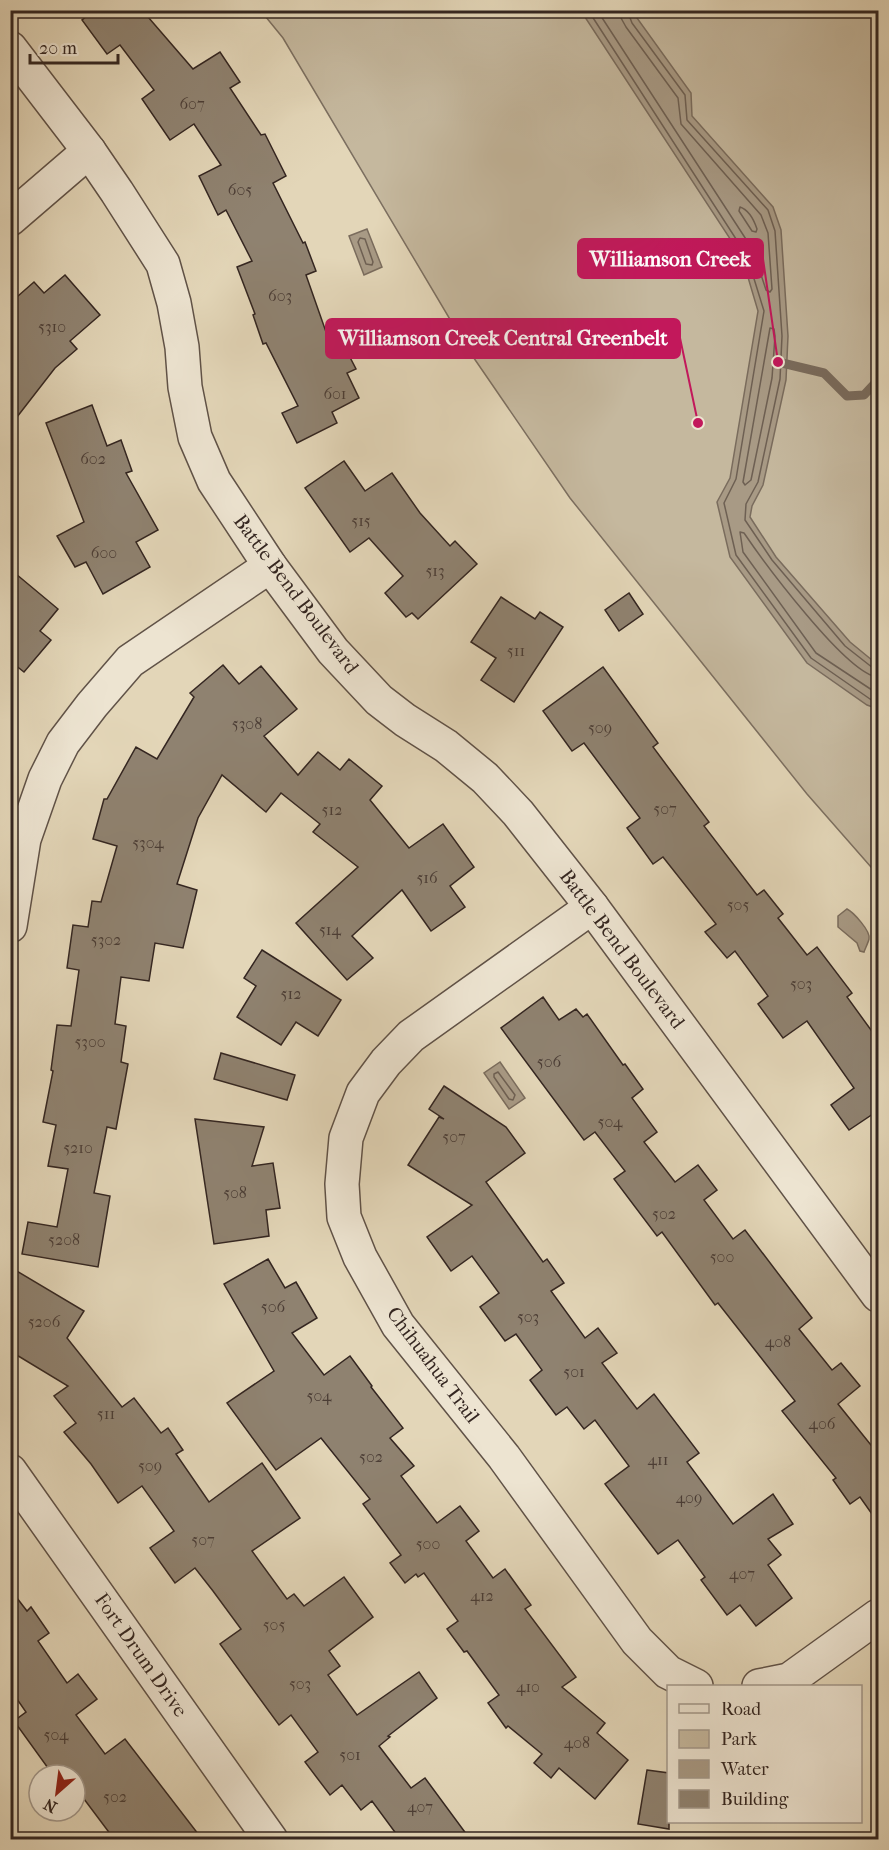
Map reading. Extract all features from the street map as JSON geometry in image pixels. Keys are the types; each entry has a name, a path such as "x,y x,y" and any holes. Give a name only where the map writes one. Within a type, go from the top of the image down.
{"street":[{"name":"Battle Bend Boulevard","path":"10,48 89,151 163,264 174,303 182,346 185,387 195,436 214,482 270,566 333,651 379,700 447,747 485,778 518,813 592,907 879,1295"},
{"path":"10,219 89,151"},
{"path":"10,926 24,839 45,779 63,743 130,661 270,566"},
{"name":"Chihuahua Trail","path":"592,907 411,1036 386,1062 363,1093 346,1138 342,1184 344,1217 360,1257 398,1325 504,1457 637,1641 668,1672 694,1685"},
{"name":"Fort Drum Drive","path":"10,1471 271,1839"},
{"path":"764,1685 789,1680 879,1616"}],"green space":[{"path":"261,11 878,11 878,875 807,794 570,498 467,348 283,38"}],"water":[{"path":"581,11 632,11 691,93 692,116 773,207 781,230 788,336 786,380 763,485 752,506 750,517 776,557 850,642 878,665 878,709 867,705 807,663 730,557 717,502 730,478 758,311 742,257"},
{"path":"367,229 382,267 364,275 349,236"},
{"path":"847,909 857,918 869,936 864,952 860,951 857,943 838,927 838,916"},
{"path":"500,1062 525,1098 509,1109 484,1073"}],"building":[{"path":"95,10 142,10 193,69 220,52 240,82 230,88 261,135 265,134 286,176 273,183 303,243 305,242 316,271 306,275 332,349 343,344 356,369 347,373 359,398 332,412 337,423 297,443 282,413 298,406 266,343 263,344 253,315 255,314 237,267 252,261 226,210 218,215 199,176 221,165 194,124 170,140 142,99 154,90 120,45 107,54 82,20"},
{"path":"65,275 100,315 70,341 77,349 55,368 10,426 10,303 34,282 44,293"},
{"path":"92,405 107,446 121,440 132,471 126,473 158,530 136,542 150,567 103,594 86,562 75,567 57,536 84,522 46,423"},
{"path":"344,461 365,491 392,473 420,513 450,546 455,541 477,564 418,619 412,613 406,617 385,593 403,576 369,538 350,552 305,488"},
{"path":"10,569 58,609 40,631 51,640 24,672 10,661"},
{"path":"629,593 643,614 619,631 605,610"},
{"path":"501,597 535,619 540,612 563,627 514,702 481,680 496,658 471,642"},
{"path":"223,665 239,684 261,666 297,709 264,736 298,775 318,752 340,770 349,759 382,786 370,800 409,848 443,824 474,867 450,886 465,907 431,931 402,890 352,936 373,958 347,980 296,923 358,867 313,832 320,824 281,793 266,812 222,775 198,818 177,884 197,890 183,948 155,943 149,981 121,977 115,1024 126,1026 121,1062 128,1064 116,1129 107,1127 94,1193 110,1196 98,1267 22,1254 28,1222 57,1227 68,1169 48,1166 56,1125 43,1122 53,1071 51,1070 57,1025 71,1026 79,970 67,968 73,925 88,927 92,901 101,902 117,846 93,839 104,799 107,799 136,747 157,759 194,697 190,693"},
{"path":"603,667 658,743 653,747 709,822 704,826 757,895 764,890 783,914 778,918 807,955 817,947 852,993 847,997 879,1041 879,1122 873,1114 849,1130 831,1105 854,1088 807,1021 783,1038 758,1004 768,996 735,951 727,958 705,932 716,924 663,857 653,864 627,828 640,818 584,743 572,751 543,711"},
{"path":"262,950 341,1000 318,1036 296,1022 281,1045 237,1017 256,986 244,978"},
{"path":"543,997 559,1020 576,1009 583,1017 587,1014 643,1089 632,1098 657,1132 644,1142 675,1182 698,1165 717,1190 704,1200 733,1239 745,1230 812,1318 799,1329 832,1370 841,1363 860,1386 838,1404 879,1455 879,1524 860,1497 850,1504 833,1480 836,1478 782,1411 795,1401 718,1303 715,1305 662,1232 657,1236 614,1179 625,1171 595,1132 584,1140 501,1028"},
{"path":"221,1053 295,1075 287,1100 214,1079"},
{"path":"444,1086 506,1127 525,1153 486,1182 543,1262 547,1259 564,1283 551,1291 585,1338 598,1328 617,1353 602,1363 637,1409 654,1394 699,1453 687,1462 733,1524 773,1494 793,1524 768,1539 781,1555 768,1565 792,1598 756,1626 740,1605 727,1615 701,1580 705,1577 678,1540 658,1554 605,1484 629,1466 595,1420 584,1429 567,1407 556,1415 530,1380 542,1370 516,1334 505,1341 480,1307 499,1293 472,1256 451,1271 427,1237 472,1205 408,1165 439,1117 444,1119 429,1109"},
{"path":"195,1119 264,1127 252,1166 273,1163 280,1208 266,1210 269,1236 214,1244"},
{"path":"268,1259 285,1288 296,1282 317,1318 292,1333 324,1375 350,1356 403,1428 390,1438 414,1466 401,1476 437,1523 460,1506 479,1531 466,1541 493,1578 505,1569 531,1605 525,1609 576,1677 562,1687 605,1723 597,1733 628,1760 595,1799 559,1768 551,1778 534,1763 542,1754 508,1726 506,1728 488,1703 499,1695 467,1651 464,1652 447,1629 458,1621 424,1573 418,1577 416,1574 405,1583 390,1563 401,1555 363,1504 370,1499 321,1438 276,1470 227,1403 274,1371 224,1284"},
{"path":"10,1267 84,1311 67,1338 122,1407 134,1398 161,1433 168,1428 183,1450 176,1454 209,1502 262,1463 300,1518 252,1551 287,1599 294,1594 304,1606 344,1577 373,1617 329,1651 340,1666 328,1675 357,1715 419,1672 437,1698 388,1736 390,1737 379,1746 411,1788 425,1778 470,1839 400,1839 372,1801 361,1810 342,1785 330,1795 305,1762 318,1752 291,1715 279,1725 220,1644 241,1629 195,1568 175,1583 150,1548 174,1531 142,1486 118,1503 91,1464 64,1432 76,1423 54,1396 68,1386 10,1351"},
{"path":"10,1589 27,1611 31,1607 49,1633 38,1641 67,1683 78,1674 97,1699 76,1715 105,1754 125,1739 202,1839 114,1839 87,1803 87,1763 44,1763 14,1721 26,1712 10,1689"},
{"path":"647,1770 667,1773 669,1829 638,1824"}],"waterway":[{"path":"778,362 824,373 847,396 864,395 878,380"}],"place":[{"name":"Williamson Creek","path":"778,362"},
{"name":"Williamson Creek Central Greenbelt","path":"698,423"}]}
